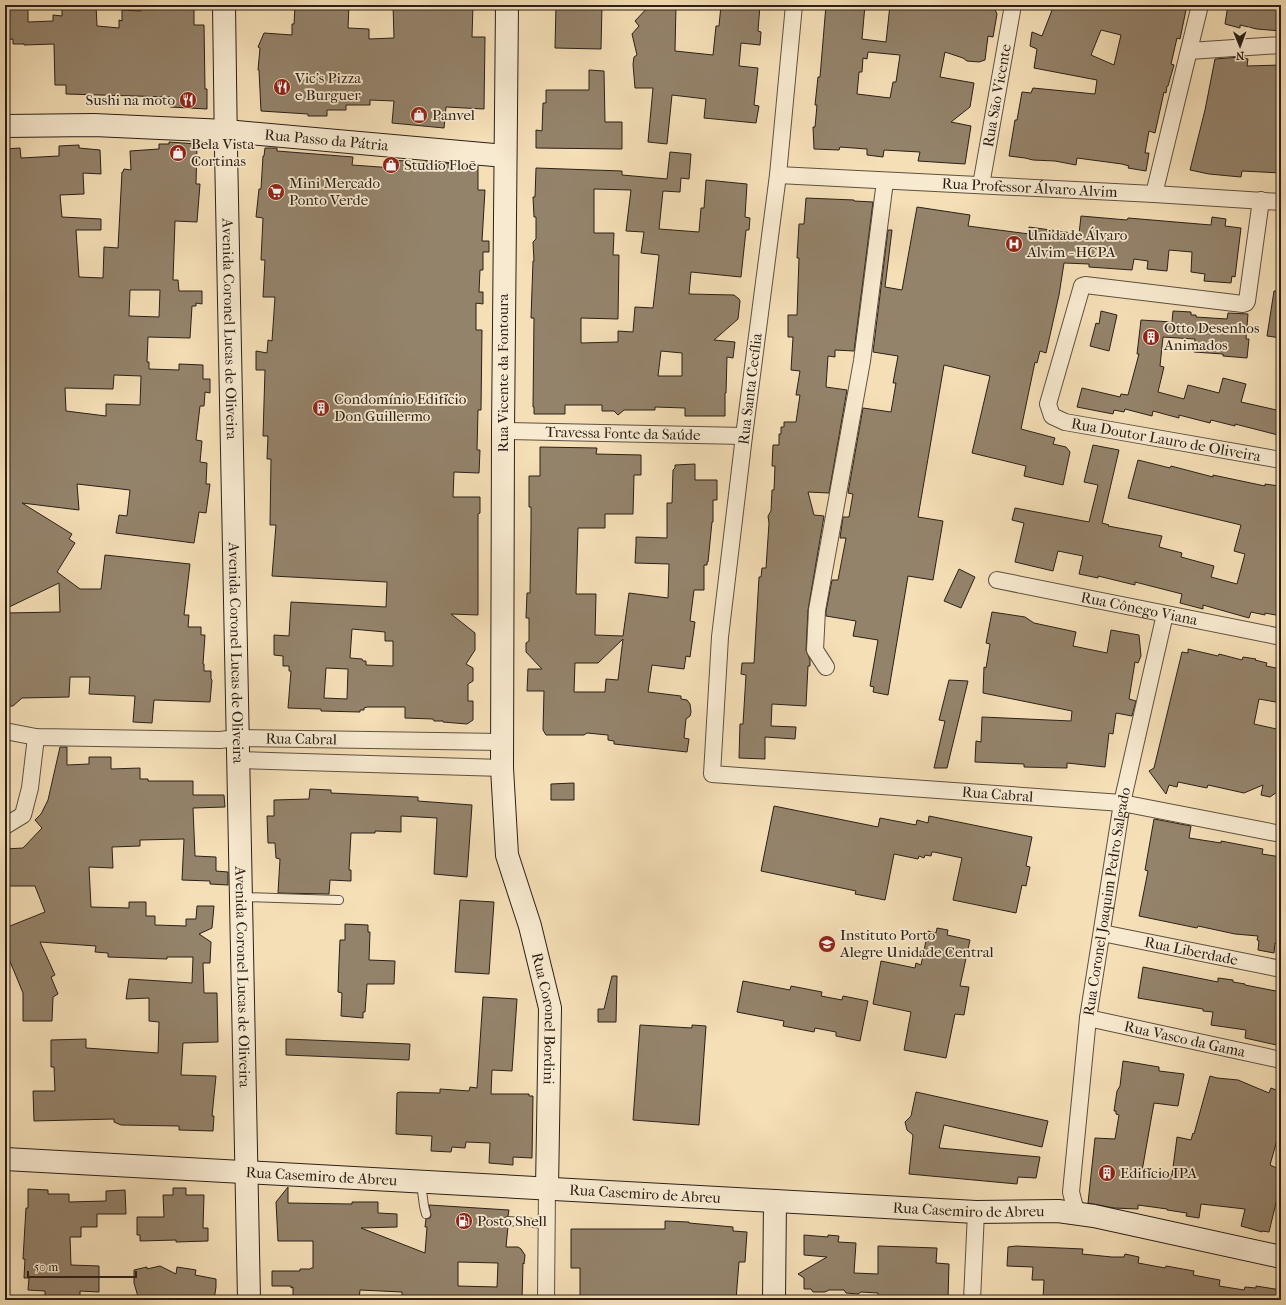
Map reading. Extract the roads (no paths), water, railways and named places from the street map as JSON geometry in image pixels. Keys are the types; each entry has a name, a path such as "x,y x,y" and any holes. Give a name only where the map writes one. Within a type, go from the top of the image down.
{"street":[{"name":"Avenida Coronel Lucas de Oliveira","path":"224,5 232,746 241,897 249,1300"},
{"name":"Rua Vicente da Fontoura","path":"502,742 507,5"},
{"name":"Rua Santa Cecília","path":"712,774 720,637 744,436 778,175 794,5"},
{"name":"Rua São Vicente","path":"981,185 1013,5"},
{"path":"1154,194 1200,5"},
{"path":"1189,51 1281,45"},
{"name":"Rua Passo da Pátria","path":"5,126 94,125 226,131 505,156"},
{"name":"Rua Professor Álvaro Alvim","path":"778,175 1281,202"},
{"path":"826,667 815,650 817,610 862,361 885,181"},
{"name":"Rua Doutor Lauro de Oliveira","path":"1261,200 1246,303 1243,304 1082,286 1048,404 1052,416 1065,422 1281,460"},
{"name":"Travessa Fonte da Saúde","path":"503,431 744,436"},
{"name":"Rua Cônego Viana","path":"997,580 1281,637"},
{"name":"Rua Coronel Joaquim Pedro Salgado","path":"1068,1212 1074,1204 1071,1192 1088,1018 1122,804 1165,614"},
{"name":"Rua Cabral","path":"5,730 36,737 232,746 455,768 502,768"},
{"path":"5,826 23,815 30,788 36,737"},
{"path":"455,742 455,768"},
{"name":"Rua Cabral","path":"232,746 502,742"},
{"name":"Rua Coronel Bordini","path":"502,742 507,855 530,926 550,1008 546,1300"},
{"name":"Rua Cabral","path":"712,774 1122,804 1281,834"},
{"name":"Rua Liberdade","path":"1102,933 1281,969"},
{"name":"Rua Vasco da Gama","path":"1088,1018 1281,1060"},
{"name":"Rua Casemiro de Abreu","path":"5,1159 976,1212 1068,1212 1094,1216 1281,1257"},
{"path":"774,1300 776,1201"},
{"path":"972,1300 976,1212"}],"lane":[{"path":"241,897 340,900"},
{"path":"421,1182 426,1214"},
{"path":"508,1221 546,1224"}],"place":[{"name":"Vic’s Pizza e Burguer","path":"282,87"},
{"name":"Sushi na moto","path":"188,100"},
{"name":"Panvel","path":"419,115"},
{"name":"Bela Vista Cortinas","path":"178,153"},
{"name":"Studio Floē","path":"391,165"},
{"name":"Mini Mercado Ponto Verde","path":"276,192"},
{"name":"Unidade Álvaro Alvim - HCPA","path":"1014,244"},
{"name":"Otto Desenhos Animados","path":"1151,337"},
{"name":"Condomínio Edifício Don Guillermo","path":"321,408"},
{"name":"Instituto Porto Alegre Unidade Central","path":"827,944"},
{"name":"Edifício IPA","path":"1107,1173"},
{"name":"Posto Shell","path":"464,1221"}]}
